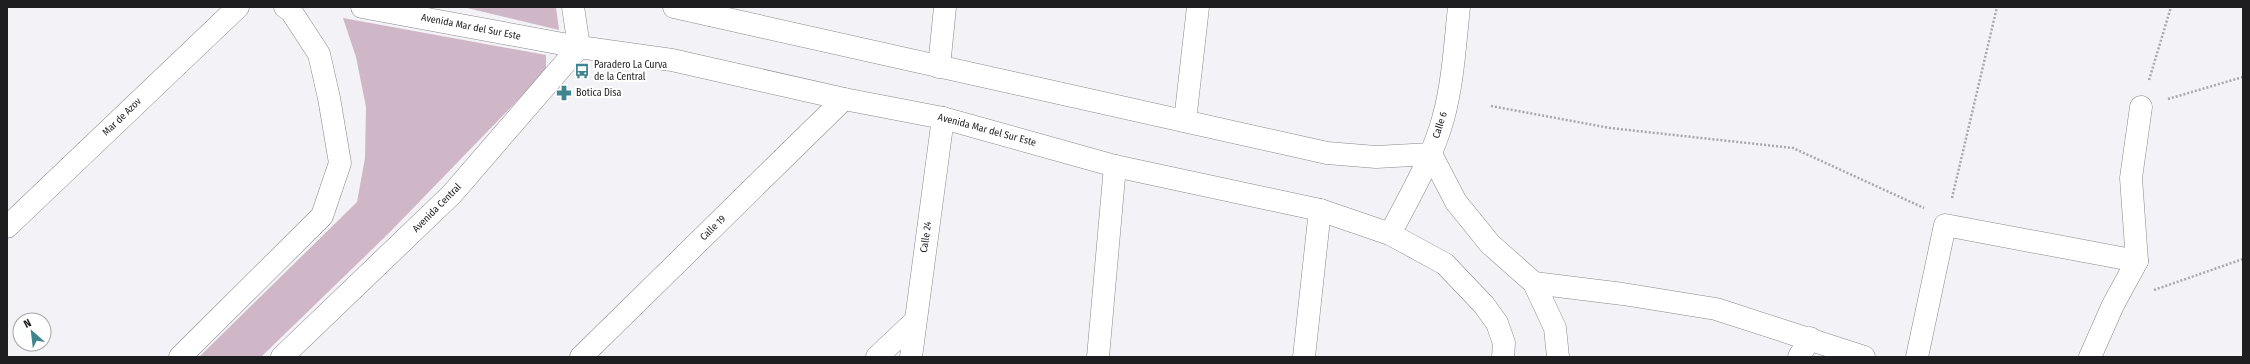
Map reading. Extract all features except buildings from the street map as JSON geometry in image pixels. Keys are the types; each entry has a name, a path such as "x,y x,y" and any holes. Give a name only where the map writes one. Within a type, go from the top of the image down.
{"street":[{"name":"Mar de Azov","path":"7,227 238,7"},
{"path":"180,357 322,216 340,163 329,98 319,54 291,11 285,7"},
{"name":"Avenida Mar del Sur Este","path":"362,7 579,48 672,60 844,99 943,118 1115,166 1320,210 1390,234 1445,264 1484,305 1497,323 1504,343 1503,357"},
{"path":"573,7 579,48"},
{"path":"939,67 945,7"},
{"path":"1185,121 1198,7"},
{"name":"Calle 6","path":"1390,234 1431,154 1449,96 1459,7"},
{"path":"685,8 939,67 1327,153 1376,158 1431,154 1456,202 1490,244 1534,283 1555,328 1558,357"},
{"name":"Avenida Central","path":"282,357 452,194 579,48"},
{"name":"Calle 19","path":"581,357 844,99"},
{"path":"2090,357 2112,305 2137,261 2131,178 2141,107"},
{"name":"Calle 24","path":"911,357 943,118"},
{"path":"1098,357 1115,166"},
{"path":"1304,357 1320,210"},
{"path":"1916,357 1945,225 2137,261"},
{"path":"1534,283 1623,294 1716,309 1805,348 1864,357"},
{"path":"878,357 915,321"}],"path":[{"path":"1491,106 1610,128 1793,148 1922,207 1945,225 1997,7"},
{"path":"2141,107 2172,7"},
{"path":"2141,107 2243,77"},
{"path":"2112,305 2243,259"}],"shaded area":[{"path":"463,7 556,7 559,30"},
{"path":"343,18 546,55 546,71 389,233 261,357 199,357 357,202 365,158 366,107 356,57"}],"place":[{"name":"Paradero La Curva de la Central","path":"582,71"},
{"name":"Botica Disa","path":"564,93"}]}
